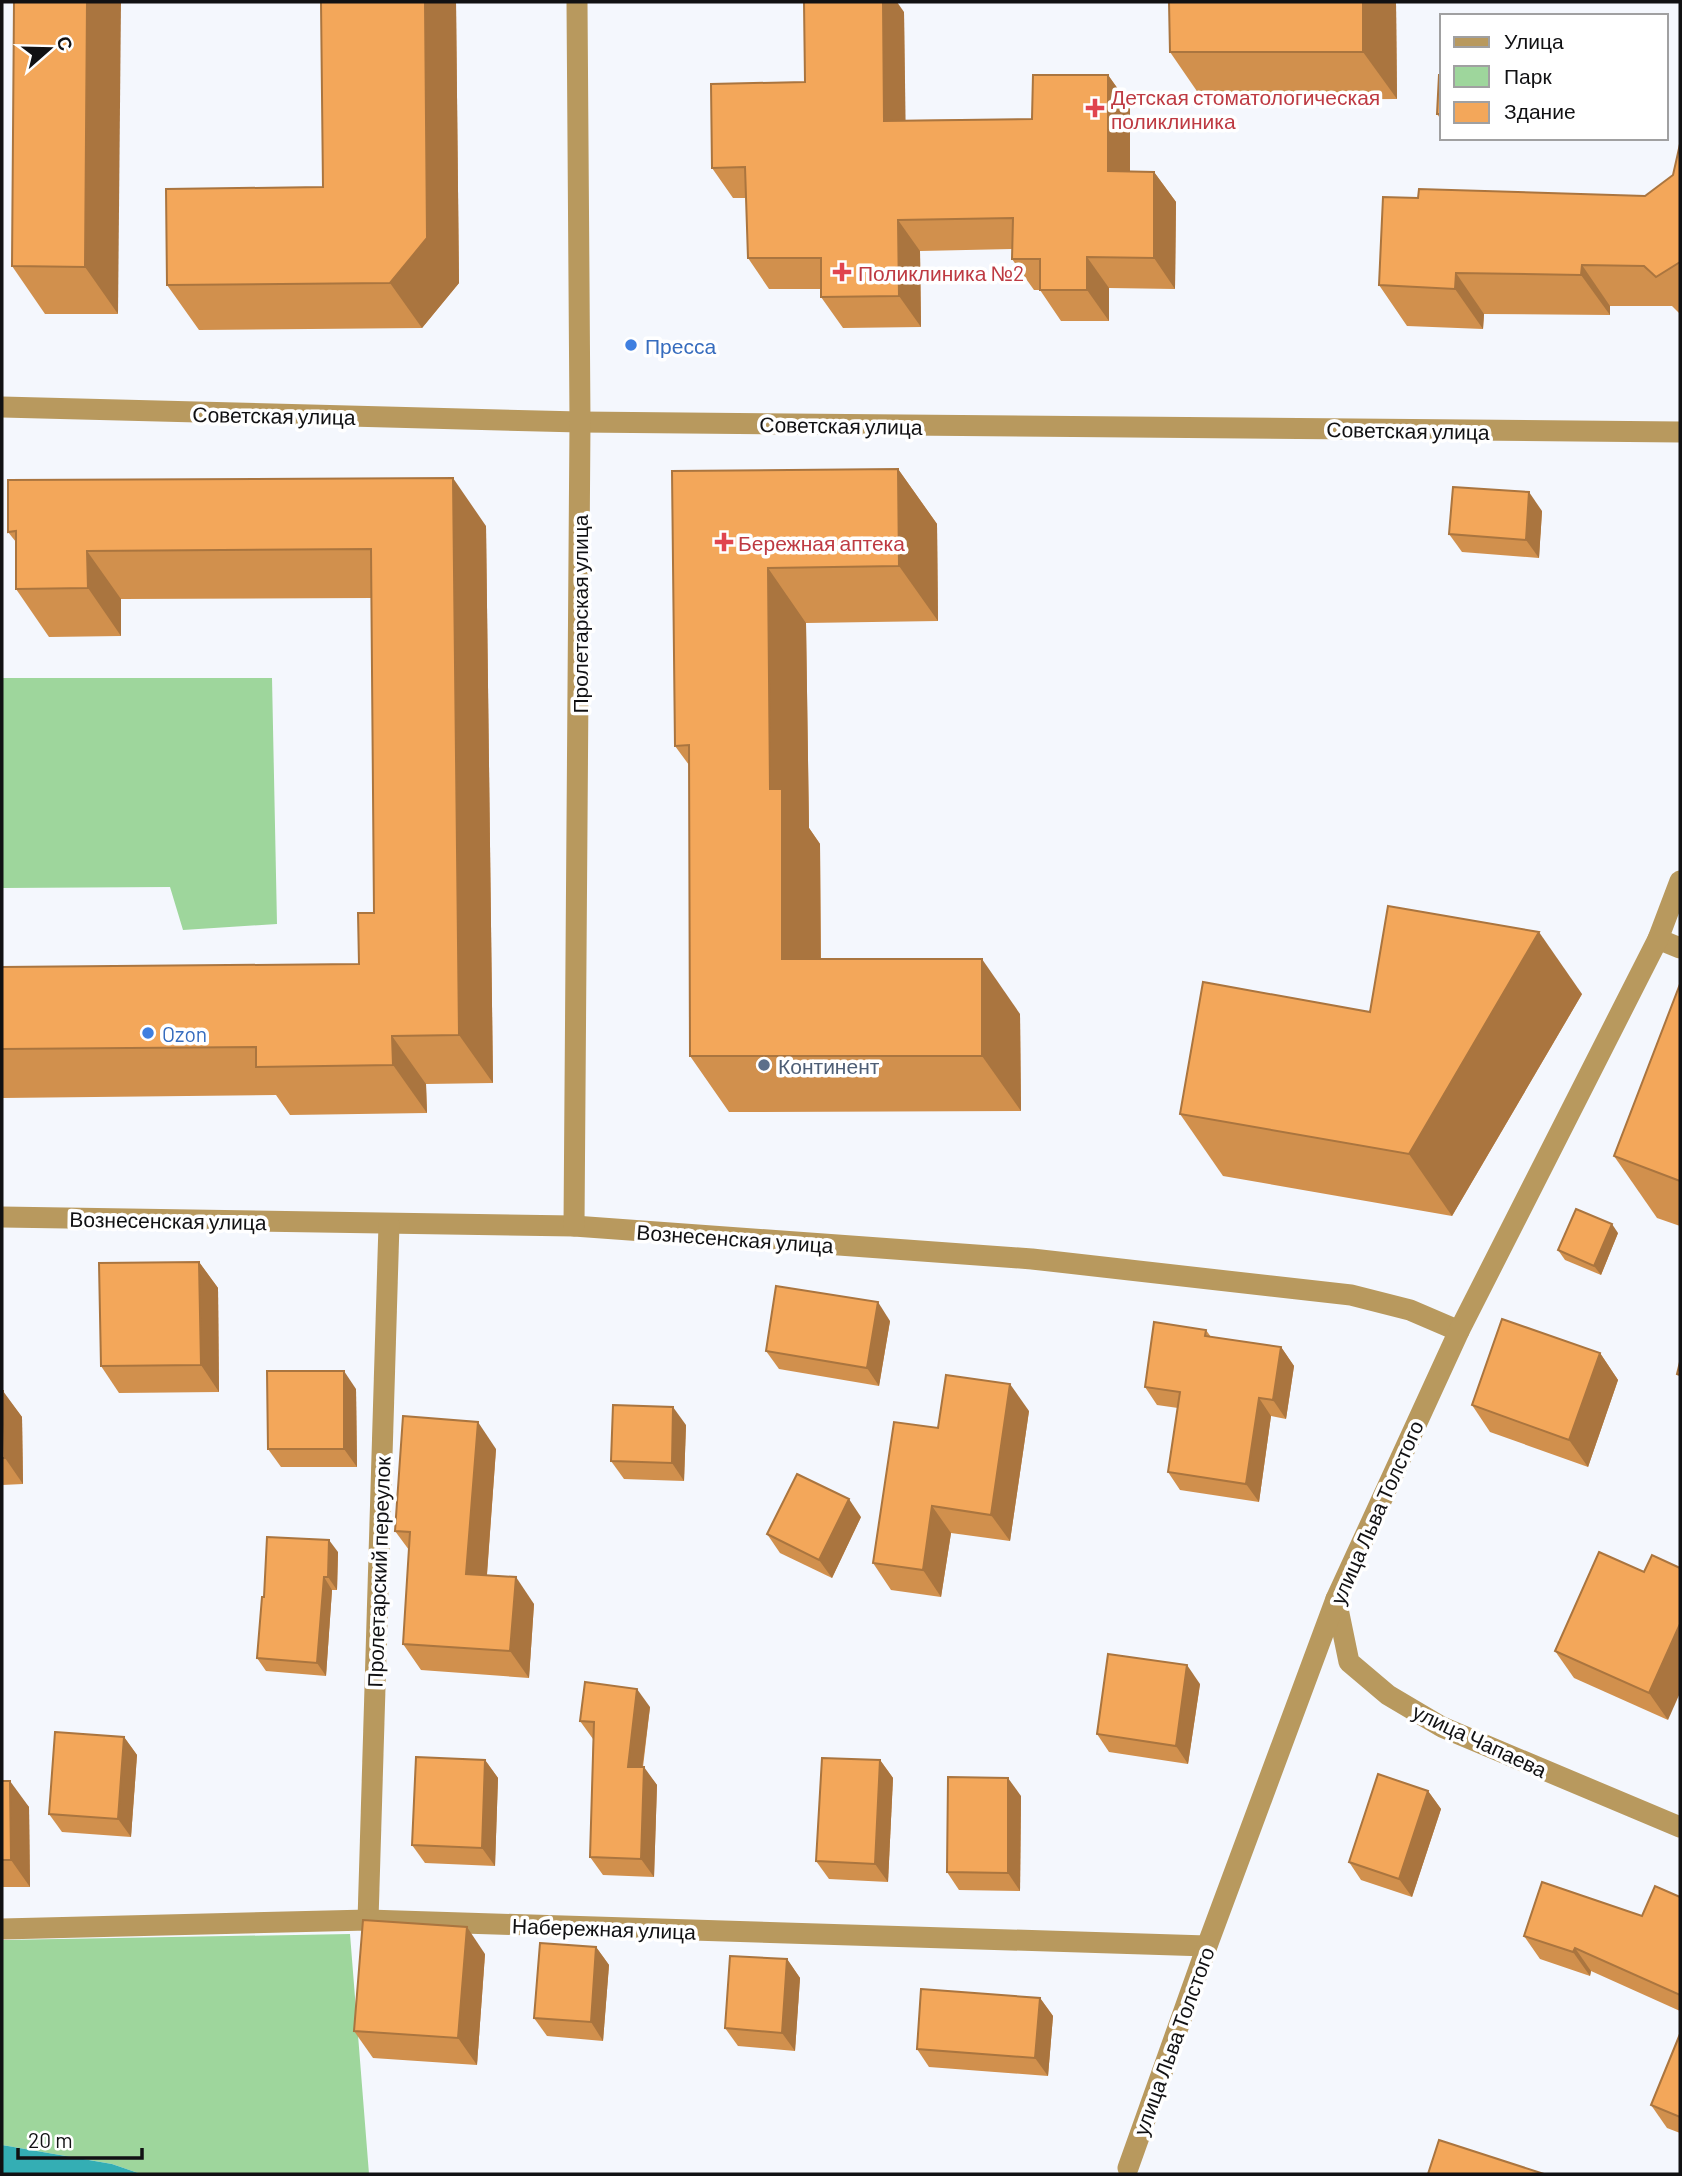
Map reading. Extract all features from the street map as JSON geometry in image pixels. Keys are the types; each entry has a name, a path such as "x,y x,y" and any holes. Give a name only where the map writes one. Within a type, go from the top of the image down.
{"street":[{"name":"Пролетарская улица","path":"575,1226 580,422 577,2"},
{"name":"Советская улица","path":"2,407 580,422 1680,432"},
{"name":"улица Льва Толстого","path":"1128,2168 1336,1599 1459,1331 1658,939 1680,881"},
{"path":"1658,939 1680,948"},
{"name":"Вознесенская улица","path":"2,1217 575,1226 1032,1259 1351,1295 1410,1310 1459,1331"},
{"name":"Пролетарский переулок","path":"368,1920 389,1224"},
{"name":"улица Чапаева","path":"1336,1599 1349,1662 1388,1695 1442,1727 1680,1827"},
{"name":"Набережная улица","path":"2,1929 368,1920 1207,1946"}],"green space":[{"path":"2,678 272,678 277,924 183,930 170,887 2,888"},
{"path":"350,1934 369,2174 141,2174 112,2164 2,2145 2,1940"}],"water":[{"path":"2,2145 112,2164 141,2174 2,2174"}],"building":[{"path":"14,2 87,2 85,267 12,266"},
{"path":"321,2 425,2 427,238 390,283 167,285 166,189 323,187"},
{"path":"804,2 883,2 884,121 1032,119 1033,75 1108,75 1108,171 1154,172 1154,258 1087,257 1087,290 1040,290 1040,259 1012,259 1013,218 898,220 899,296 821,297 821,258 748,258 745,167 712,168 711,84 805,82"},
{"path":"1169,2 1363,2 1363,52 1170,52"},
{"path":"1439,75 1440,75 1440,114 1437,114"},
{"path":"1680,144 1680,262 1656,277 1644,266 1582,265 1581,275 1456,273 1455,289 1379,285 1383,197 1418,198 1419,189 1645,196 1673,175"},
{"path":"898,469 899,566 768,568 770,789 782,789 782,959 982,959 982,1056 690,1056 689,745 675,746 672,471"},
{"path":"453,478 459,1035 392,1036 393,1065 256,1067 256,1047 2,1049 2,967 359,964 358,913 374,913 371,549 87,551 88,588 16,589 16,531 8,532 8,480"},
{"path":"1453,487 1529,492 1526,540 1449,534"},
{"path":"1388,906 1539,932 1409,1154 1180,1114 1203,982 1370,1012"},
{"path":"1680,984 1680,1181 1614,1156"},
{"path":"1576,1209 1612,1224 1594,1266 1558,1250"},
{"path":"199,1262 201,1365 101,1366 99,1263"},
{"path":"776,1286 878,1302 867,1368 766,1351"},
{"path":"1502,1319 1600,1353 1569,1440 1472,1405"},
{"path":"1154,1322 1206,1330 1205,1336 1281,1347 1273,1400 1259,1398 1246,1484 1168,1472 1180,1392 1145,1387"},
{"path":"267,1371 344,1371 344,1449 268,1449"},
{"path":"946,1375 1010,1384 991,1515 932,1506 923,1570 873,1563 894,1422 938,1428"},
{"path":"3,1391 5,1458 2,1458"},
{"path":"613,1405 673,1407 672,1463 611,1461"},
{"path":"403,1416 478,1422 466,1574 516,1577 510,1651 403,1644 410,1532 395,1531"},
{"path":"797,1474 849,1499 819,1560 767,1534"},
{"path":"267,1537 329,1540 328,1577 324,1577 317,1663 257,1658"},
{"path":"1599,1552 1644,1572 1652,1555 1680,1568 1680,1624 1649,1693 1555,1651"},
{"path":"1108,1654 1187,1665 1176,1746 1097,1734"},
{"path":"585,1682 637,1689 628,1767 644,1767 641,1859 590,1857 594,1722 580,1721"},
{"path":"55,1732 124,1737 118,1819 49,1814"},
{"path":"416,1757 485,1760 482,1848 412,1845"},
{"path":"822,1758 880,1760 875,1864 816,1861"},
{"path":"1378,1774 1428,1791 1399,1879 1349,1862"},
{"path":"948,1777 1008,1778 1008,1873 947,1872"},
{"path":"2,1781 10,1781 11,1860 2,1860"},
{"path":"1542,1882 1642,1916 1655,1886 1680,1897 1680,1995 1575,1948 1573,1952 1524,1936"},
{"path":"363,1920 467,1927 458,2038 354,2031"},
{"path":"540,1943 596,1947 591,2022 534,2018"},
{"path":"730,1956 787,1959 782,2033 725,2028"},
{"path":"921,1989 1040,1998 1035,2058 917,2049"},
{"path":"1680,2034 1680,2117 1651,2105"},
{"path":"1439,2140 1544,2174 1428,2174"}],"place":[{"name":"Детская стоматологическая поликлиника","path":"1095,108"},
{"name":"Поликлиника №2","path":"842,272"},
{"name":"Пресса","path":"631,345"},
{"name":"Бережная аптека","path":"724,542"},
{"name":"Ozon","path":"148,1033"},
{"name":"Континент","path":"764,1065"}]}
